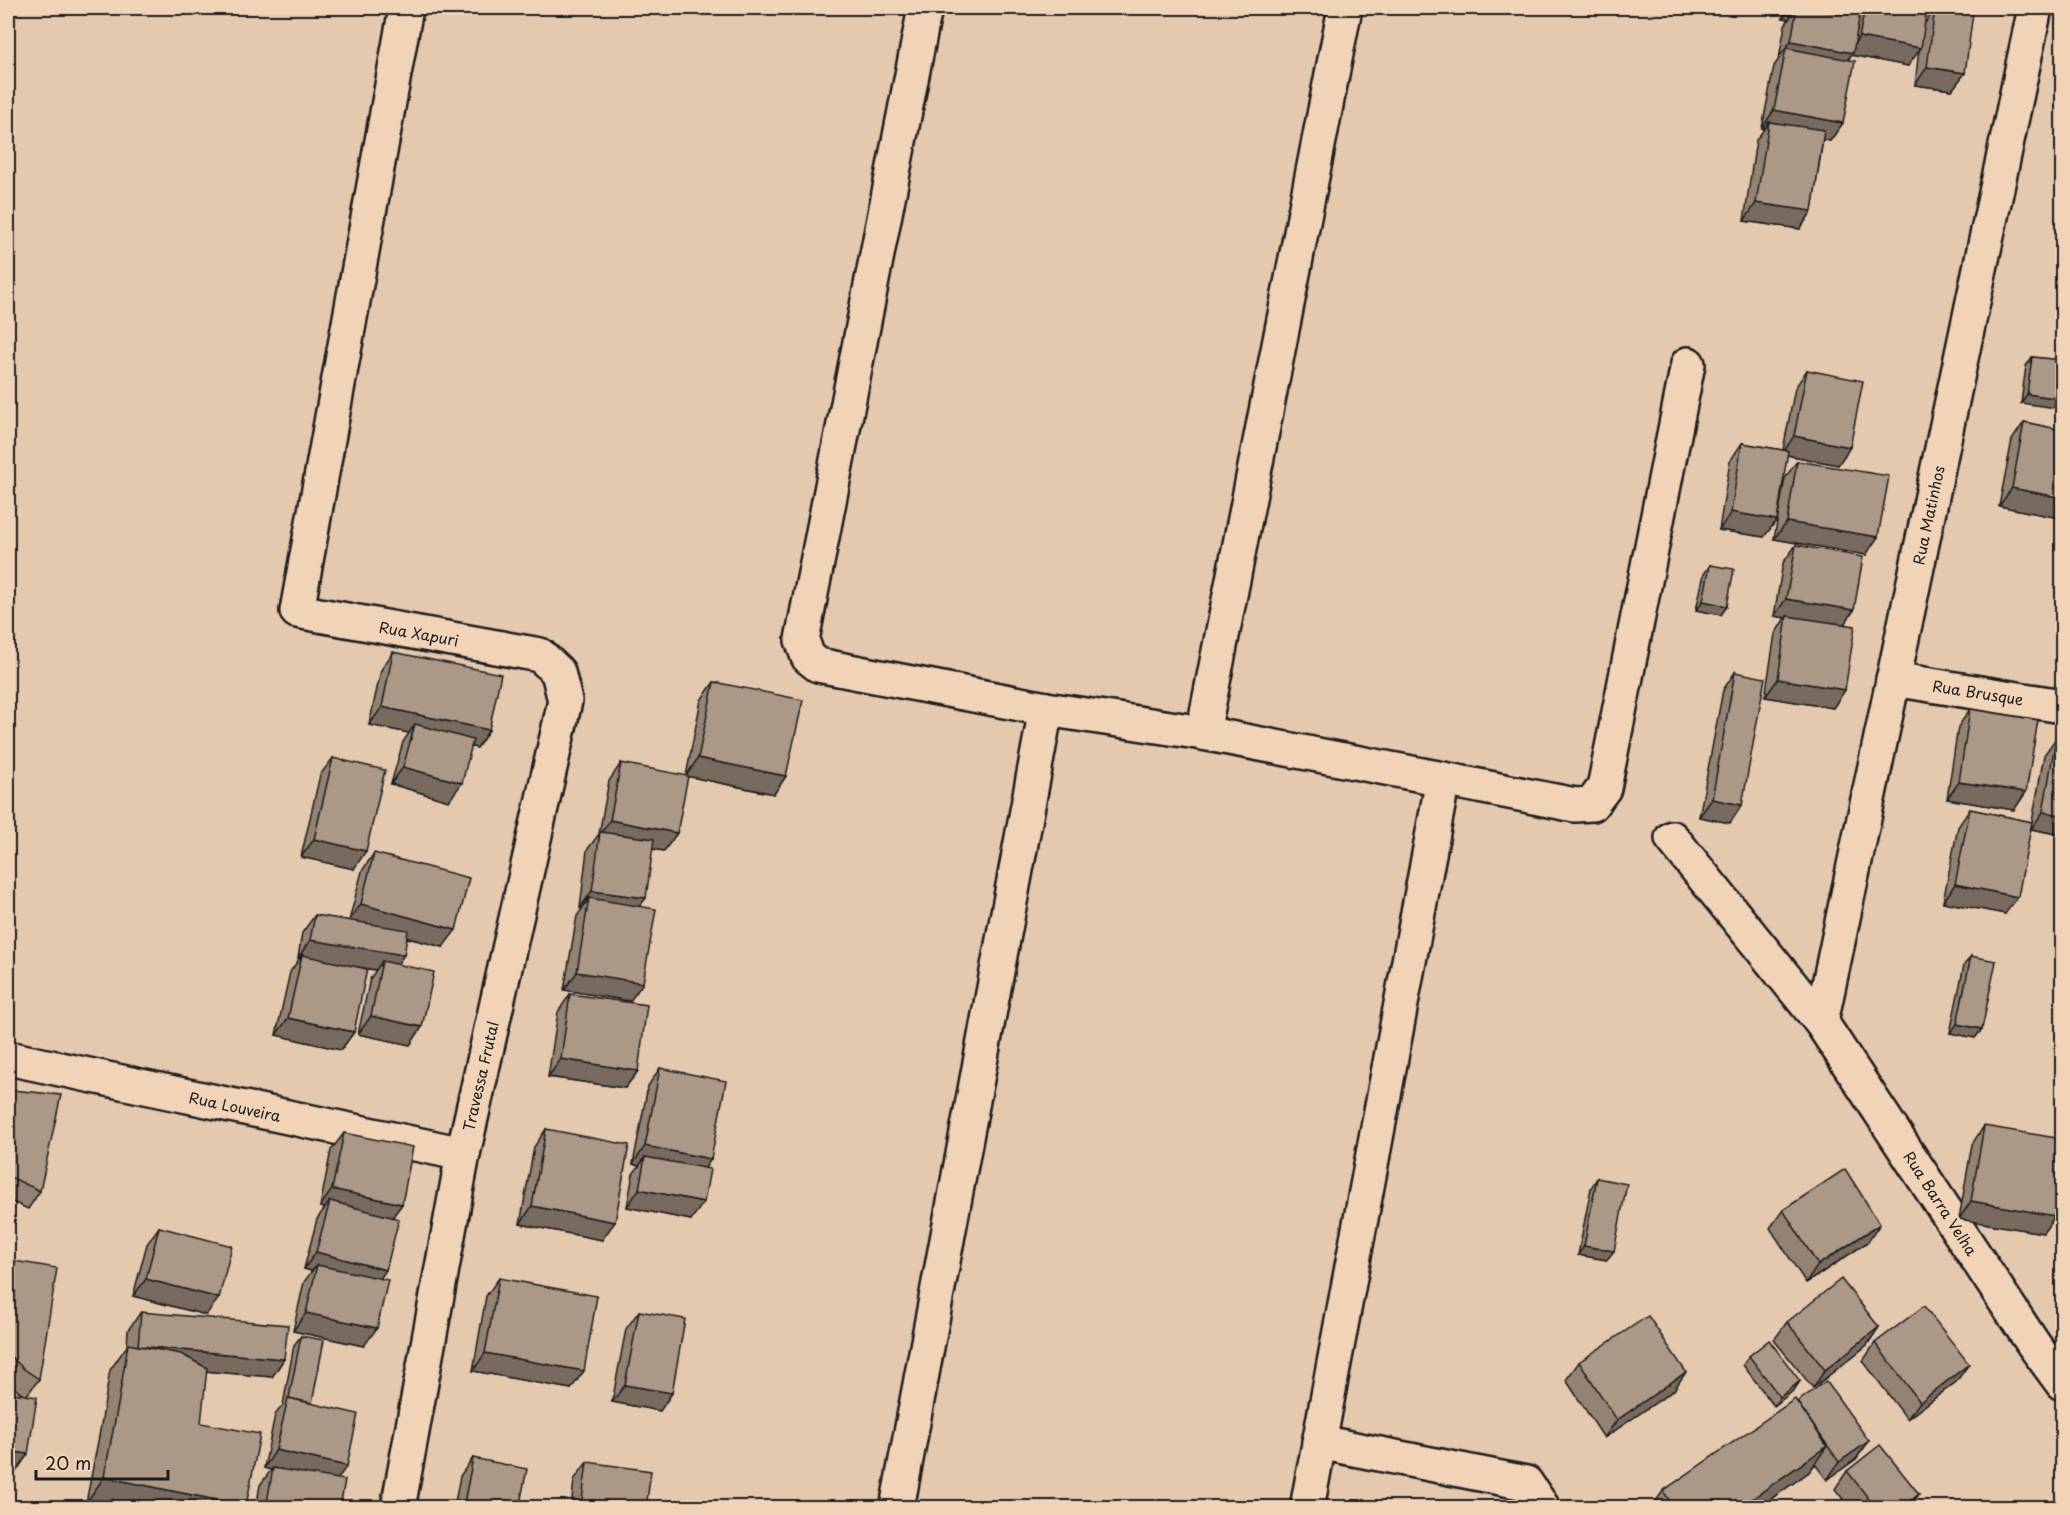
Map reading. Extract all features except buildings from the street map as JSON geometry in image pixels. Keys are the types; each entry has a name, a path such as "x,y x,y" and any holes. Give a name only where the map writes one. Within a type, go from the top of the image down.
{"street":[{"name":"Rua Xapuri","path":"406,8 297,611 540,655"},
{"path":"925,8 802,640 808,657 818,665 1046,709 1203,733 1575,805 1592,804 1604,788 1688,364"},
{"path":"1203,733 1345,8"},
{"name":"Rua Matinhos","path":"1821,1022 2035,8"},
{"name":"Travessa Frutal","path":"398,1508 463,1154 565,701 558,672 540,655"},
{"name":"Rua Brusque","path":"1893,679 2062,706"},
{"path":"897,1508 1046,709"},
{"path":"1307,1508 1443,779"},
{"name":"Rua Barra Velha","path":"1672,838 1821,1022 2034,1345 2062,1383"},
{"name":"Rua Louveira","path":"8,1058 463,1154"},
{"path":"1319,1442 1530,1499"}]}
